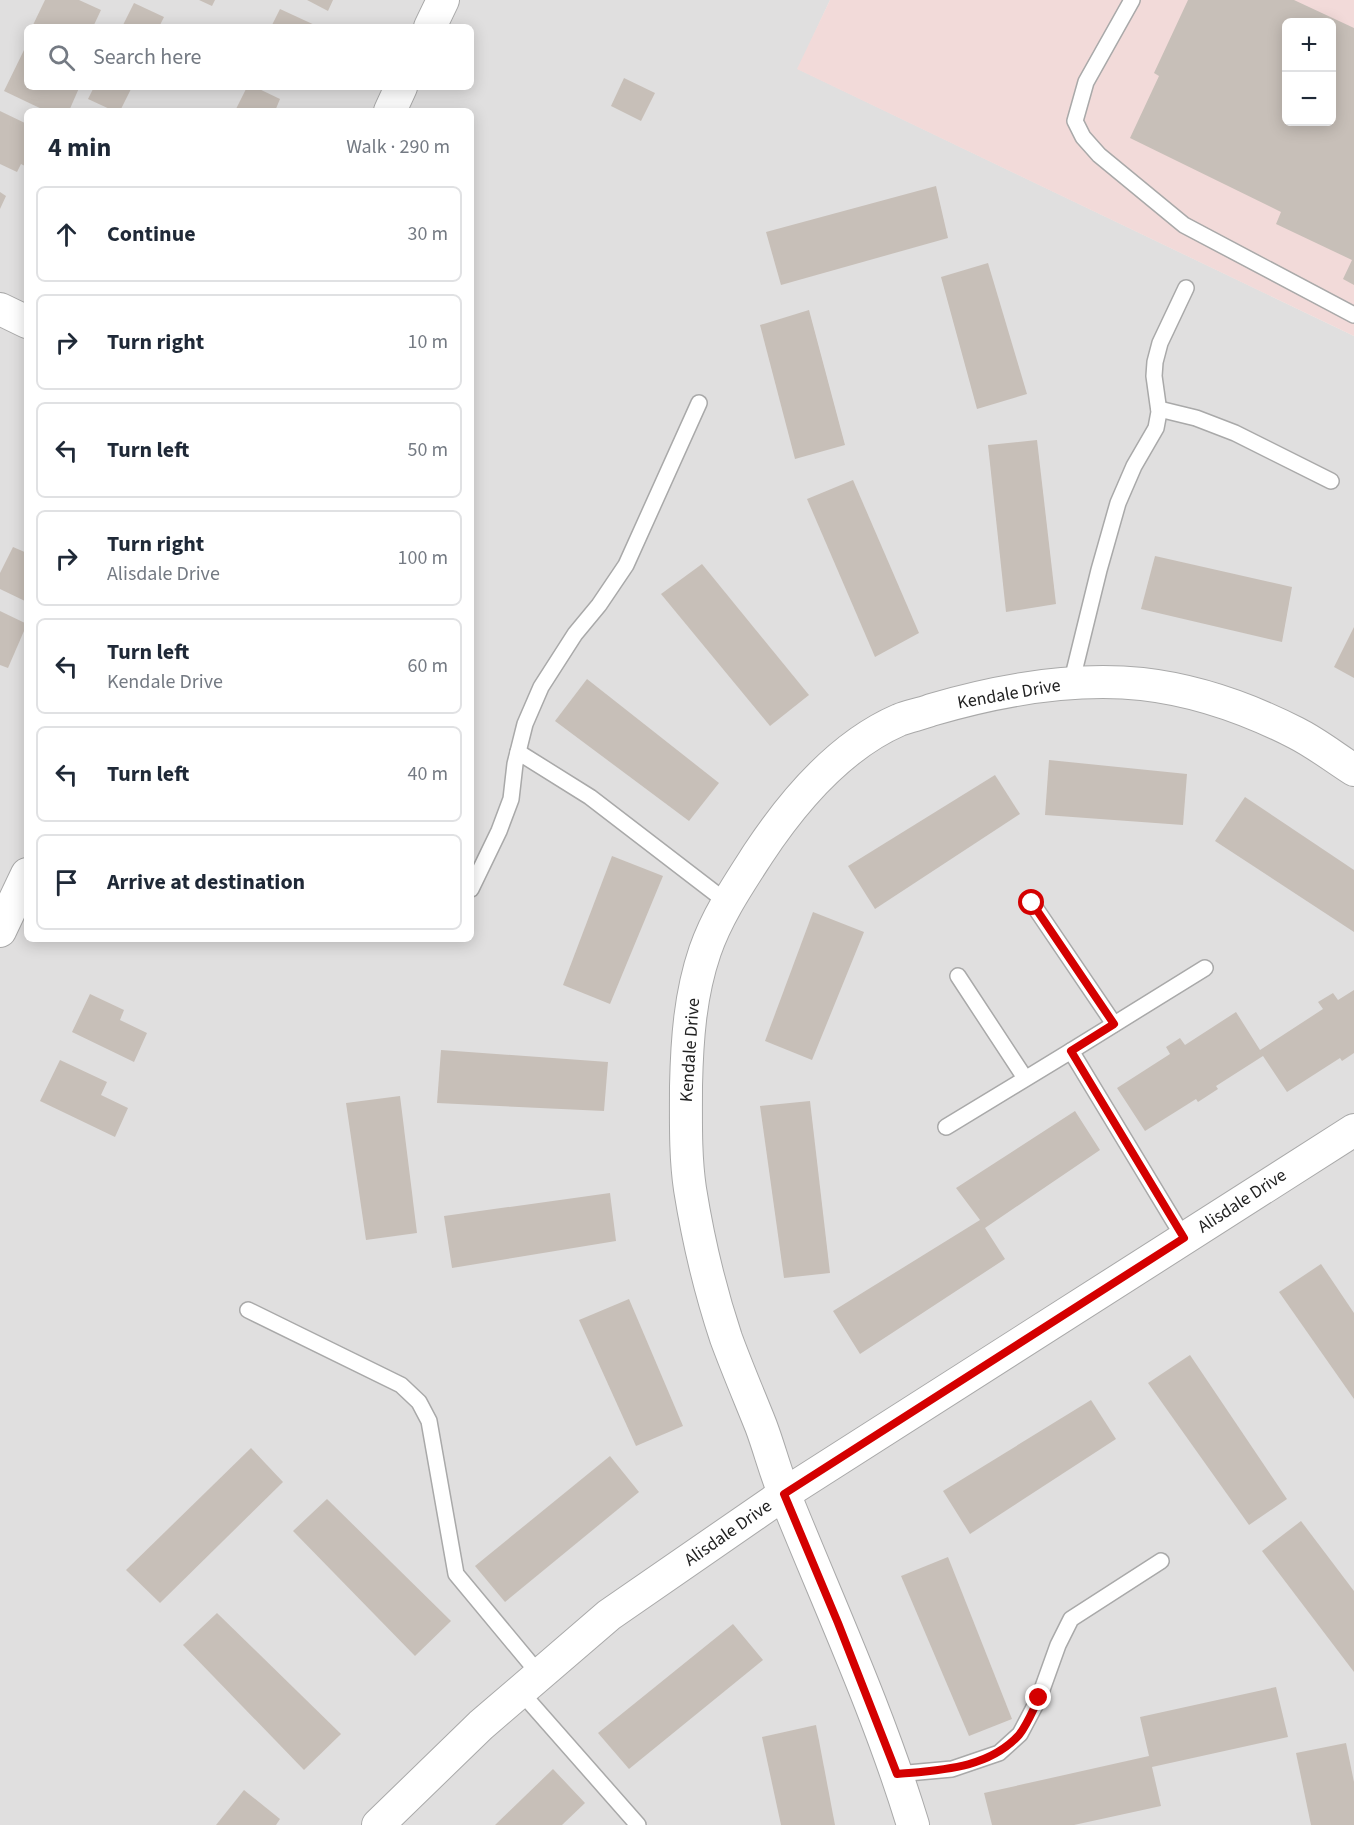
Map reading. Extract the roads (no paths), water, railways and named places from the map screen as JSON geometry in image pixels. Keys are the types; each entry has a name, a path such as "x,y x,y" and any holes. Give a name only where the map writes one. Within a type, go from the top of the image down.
{"street":[{"path":"431,24 443,0"},
{"path":"391,108 400,90"},
{"path":"0,309 24,321"},
{"name":"Kendale Drive","path":"913,1825 897,1774 784,1494 763,1431 726,1337 704,1264 689,1185 686,1128 688,1030 694,988 719,917 767,840 819,776 857,744 898,720 968,699 1034,687 1071,684 1142,684 1190,693 1239,709 1298,734 1354,770"},
{"path":"0,932 24,880"},
{"name":"Alisdale Drive","path":"378,1825 481,1725 609,1616 784,1494 1354,1130"}],"lane":[{"path":"1132,0 1086,82 1075,121 1083,137 1099,155 1184,225 1354,315"},
{"path":"1071,684 1118,503 1134,466 1156,428 1159,409 1155,362 1160,343 1186,288"},
{"path":"474,883 499,831 511,799 525,724 541,687 575,634 599,605 626,565 699,403"},
{"path":"1159,409 1196,418 1234,433 1331,481"},
{"path":"518,752 590,797 728,903"},
{"path":"1032,903 1114,1024"},
{"path":"946,1126 1205,968"},
{"path":"958,976 1025,1078"},
{"path":"1071,1051 1184,1238"},
{"path":"248,1310 401,1385 419,1402 429,1421 456,1575 530,1683 638,1825"},
{"path":"897,1774 952,1769 999,1754 1020,1734 1039,1698 1058,1645 1071,1619 1161,1561"}]}
